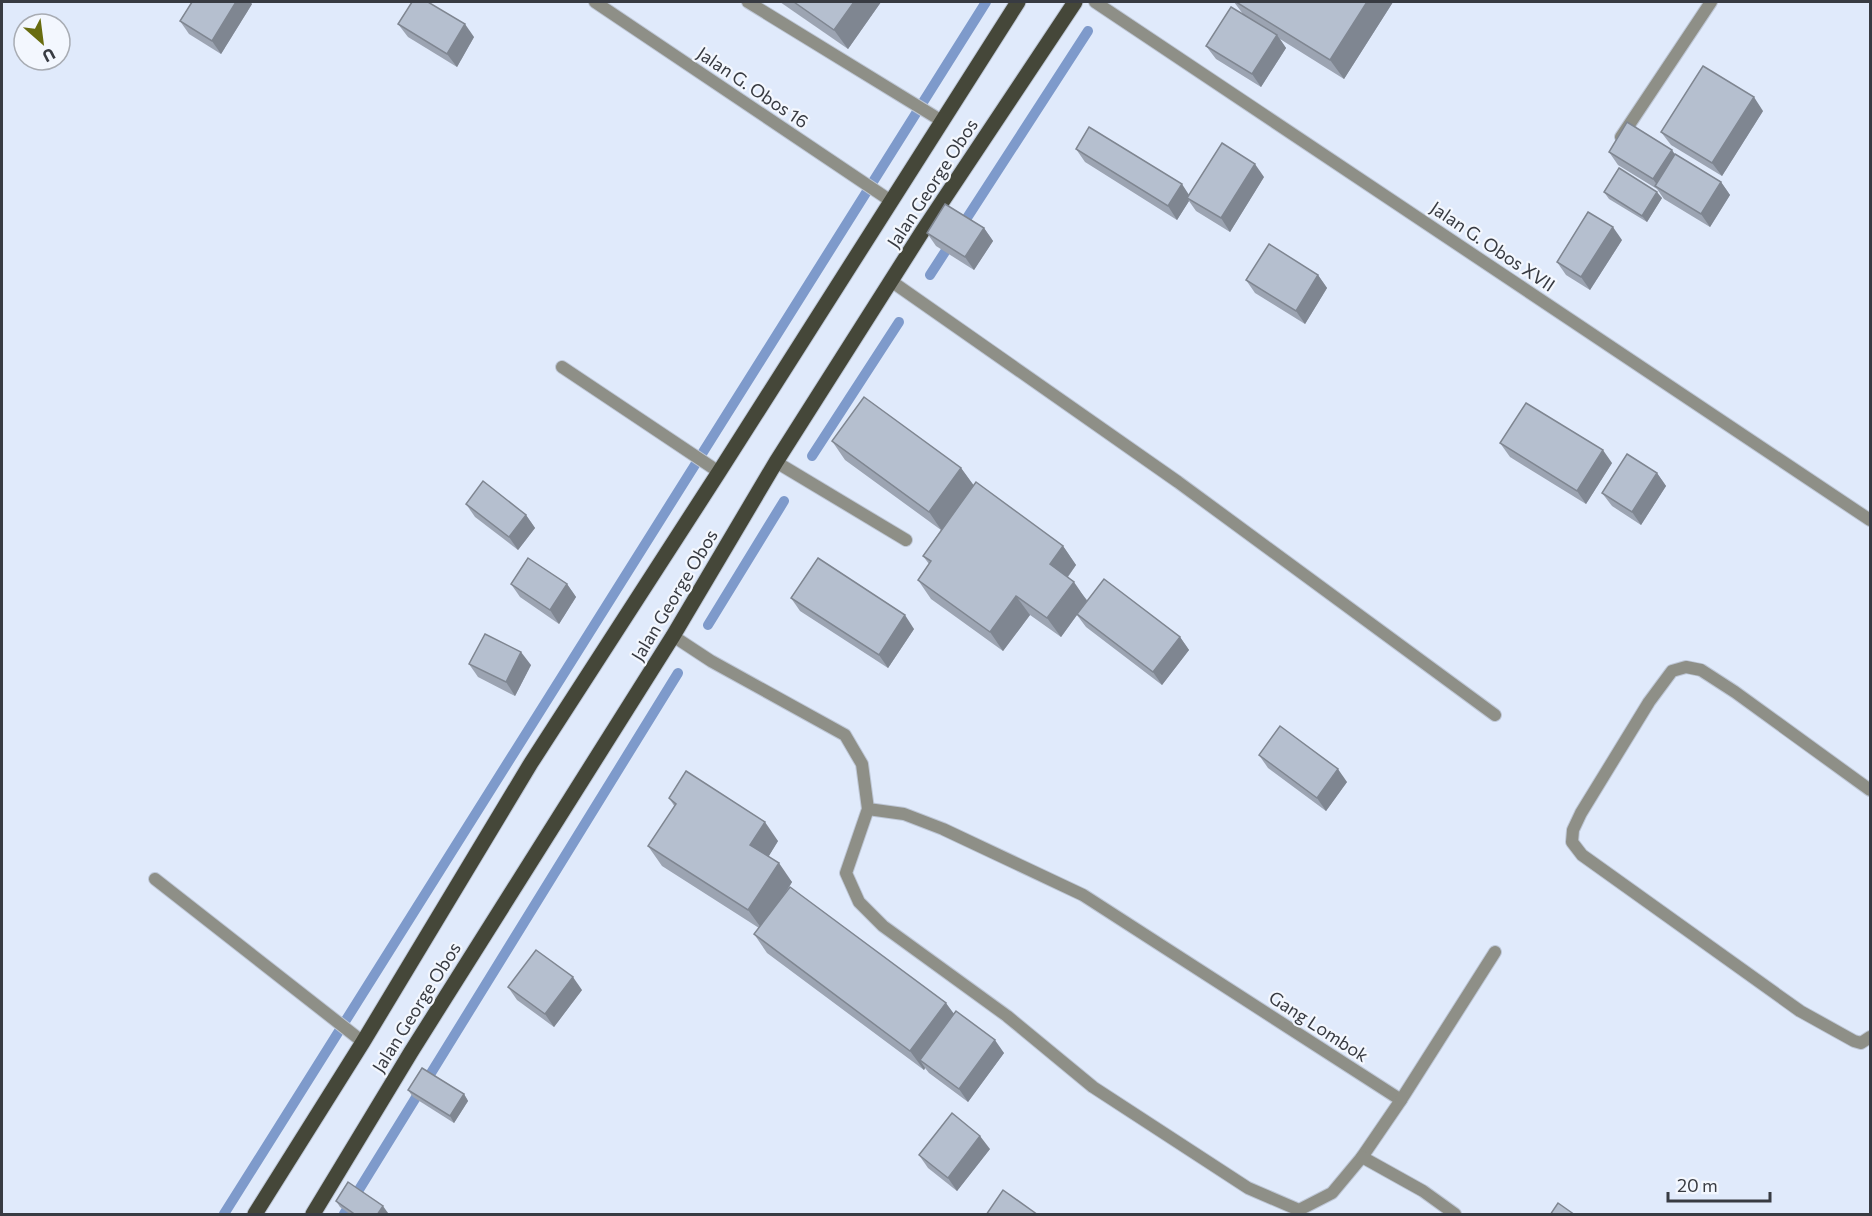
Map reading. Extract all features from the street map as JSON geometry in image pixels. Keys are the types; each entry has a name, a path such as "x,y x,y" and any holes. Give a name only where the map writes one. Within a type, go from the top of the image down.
{"main road":[{"name":"Jalan George Obos","path":"255,1215 363,1042 531,763 1018,2"},
{"name":"Jalan George Obos","path":"313,1215 411,1052 673,636 776,462 1075,2"}],"street":[{"name":"Jalan G. Obos 16","path":"595,2 891,201"},
{"path":"748,2 942,121"},
{"name":"Jalan G. Obos XVII","path":"1095,2 1870,520"},
{"path":"1612,151 1711,2"},
{"path":"891,282 1178,482 1495,716"},
{"path":"562,367 719,472"},
{"path":"776,462 906,540"},
{"path":"673,636 711,661 845,735 862,764 868,809 846,873 859,902 883,926 1007,1016 1093,1087 1248,1188 1299,1210 1332,1192 1362,1157 1401,1101 1494,952"},
{"path":"1870,790 1735,692 1701,670 1686,667 1672,671 1649,702 1581,813 1573,830 1572,842 1582,855 1800,1011 1854,1041 1861,1043 1870,1037"},
{"name":"Gang Lombok","path":"868,809 904,814 943,829 1083,895 1401,1101"},
{"path":"155,879 363,1042"},
{"path":"1362,1157 1424,1191 1455,1215"}],"building":[{"path":"192,2 236,2 212,41 180,21"},
{"path":"412,2 428,2 465,24 447,54 398,24"},
{"path":"794,2 854,2 834,30"},
{"path":"1236,2 1367,2 1330,60"},
{"path":"1231,7 1277,35 1252,74 1206,46"},
{"path":"1703,66 1754,97 1712,163 1661,132"},
{"path":"1627,122 1672,150 1653,179 1609,152"},
{"path":"1089,127 1182,184 1168,206 1076,149"},
{"path":"1222,143 1255,164 1221,218 1187,198"},
{"path":"1675,154 1721,182 1701,214 1655,186"},
{"path":"1619,168 1657,192 1642,216 1604,192"},
{"path":"945,204 984,228 965,257 927,233"},
{"path":"1588,212 1613,227 1581,277 1557,262"},
{"path":"1269,244 1318,275 1296,311 1246,280"},
{"path":"864,397 961,468 929,512 832,441"},
{"path":"1526,403 1603,450 1577,491 1500,443"},
{"path":"1627,454 1657,473 1632,512 1602,493"},
{"path":"483,481 526,515 509,537 466,504"},
{"path":"976,482 1063,546 1050,564 1074,582 1047,618 1016,596 990,632 918,580 931,561 923,556"},
{"path":"528,558 567,584 550,610 511,584"},
{"path":"818,558 905,615 879,655 791,598"},
{"path":"1104,579 1180,637 1153,672 1077,614"},
{"path":"485,634 521,652 506,682 469,664"},
{"path":"1280,726 1338,769 1317,798 1259,755"},
{"path":"686,771 765,822 750,845 779,863 748,910 648,846 676,804 669,798"},
{"path":"790,887 946,1003 910,1051 754,934"},
{"path":"536,950 573,977 545,1014 508,987"},
{"path":"956,1011 995,1040 959,1089 920,1060"},
{"path":"422,1068 464,1094 450,1116 408,1090"},
{"path":"952,1113 980,1136 948,1178 919,1155"},
{"path":"348,1182 383,1206 377,1215 356,1215 336,1201"},
{"path":"1003,1190 1038,1215 986,1215"},
{"path":"1558,1203 1575,1215 1550,1215"}],"waterway":[{"path":"224,1214 986,2"},
{"path":"930,275 1088,31"},
{"path":"812,456 899,322"},
{"path":"708,625 784,501"},
{"path":"344,1214 678,673"}]}
